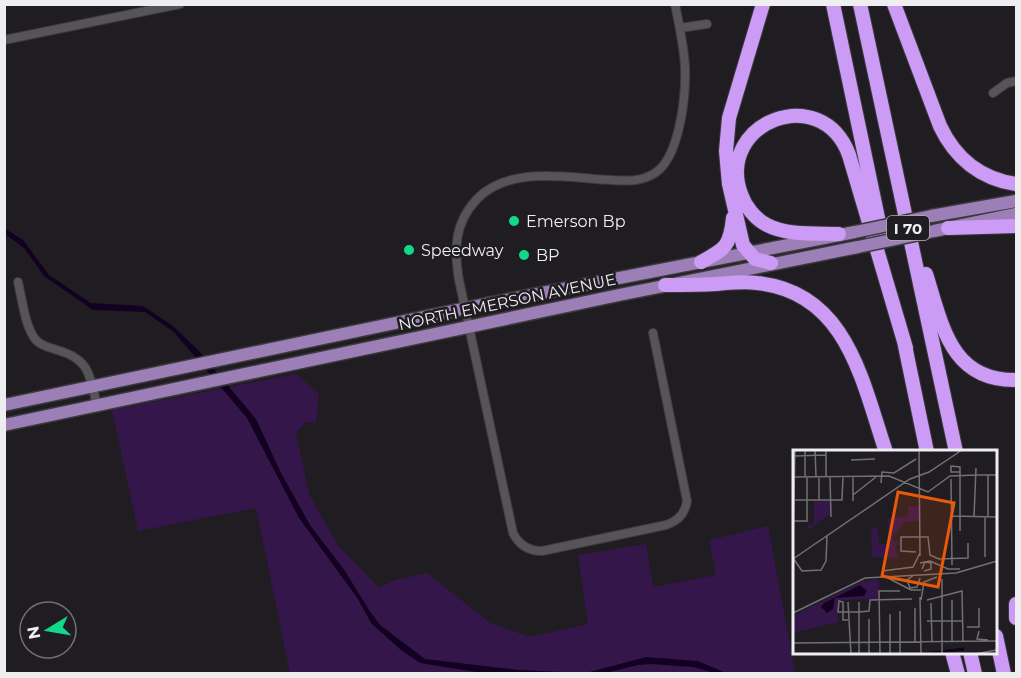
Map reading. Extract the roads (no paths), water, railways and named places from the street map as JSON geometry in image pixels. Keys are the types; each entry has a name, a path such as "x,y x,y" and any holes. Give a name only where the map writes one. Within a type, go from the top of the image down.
{"highway":[{"path":"763,4 728,124 726,162 743,245 755,259 771,263"},
{"name":"I 70","path":"833,4 927,450"},
{"name":"I 70","path":"860,4 956,450"},
{"path":"894,4 949,144 978,171 995,179 1017,184"},
{"path":"839,234 778,229 762,222 750,210 739,187 738,166 745,145 761,127 771,120 784,116 806,116 824,123 841,139 849,155 906,348"},
{"path":"899,187 949,344 961,359 979,372 1001,379 1017,380"},
{"path":"701,262 719,252 729,242 734,210"},
{"path":"948,228 1017,226"},
{"path":"665,285 763,283 785,289 813,305 836,326 850,348 885,450"},
{"path":"1017,604 1017,618"},
{"path":"997,641 1004,674"},
{"path":"953,654 958,674"},
{"path":"970,654 975,674"}],"main road":[{"name":"NORTH EMERSON AVENUE","path":"4,425 239,375 701,262 1017,201"},
{"name":"NORTH EMERSON AVENUE","path":"4,405 225,359 665,285 1017,214"}],"street":[{"path":"4,40 156,7 180,4"},
{"path":"653,333 687,501 681,516 666,525 544,550 534,551 523,547 513,533 457,265 456,237 461,221 469,208 484,192 501,183 522,177 639,180 654,174 664,166 674,149 684,95 685,69 675,4"},
{"path":"680,28 706,24"},
{"path":"993,93 1007,83 1017,81"},
{"path":"18,282 33,336 43,345 65,352 81,361 87,369 97,406"}],"place":[{"name":"Emerson Bp","path":"514,221"},
{"name":"Speedway","path":"409,250"},
{"name":"BP","path":"524,255"}]}
